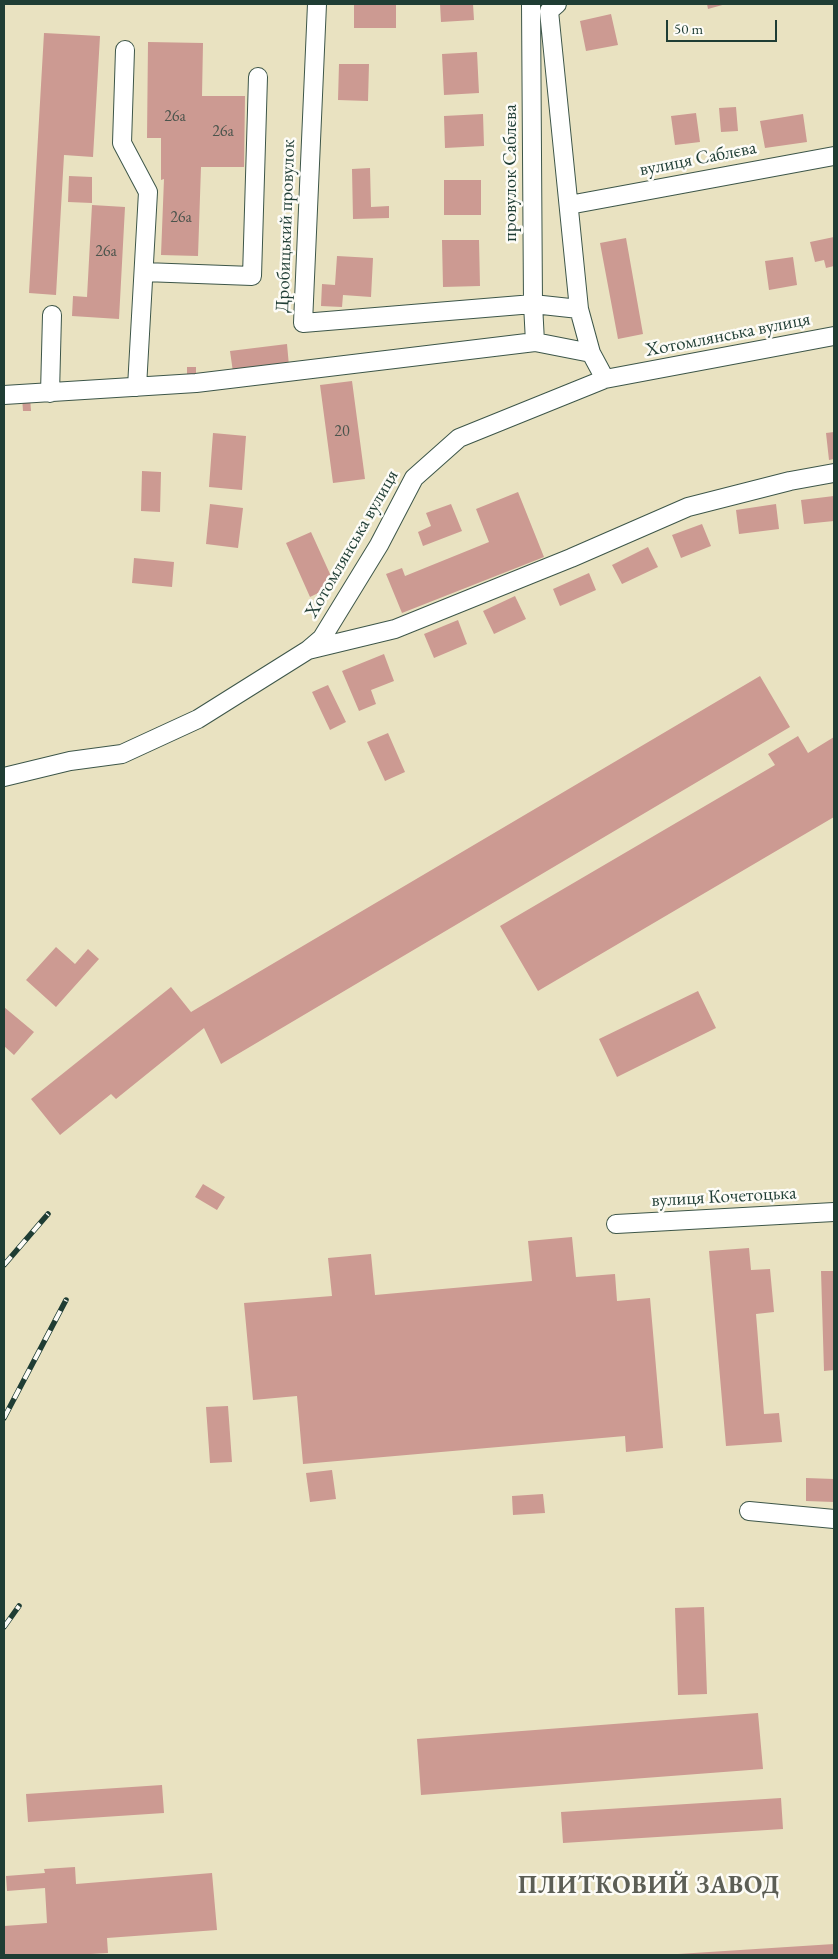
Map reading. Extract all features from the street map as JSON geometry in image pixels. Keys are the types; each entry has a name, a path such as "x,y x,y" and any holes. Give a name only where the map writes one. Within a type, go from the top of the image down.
{"street":[{"name":"Дробицький провулок","path":"317,4 303,323 533,304 579,309"},
{"name":"провулок Саблєва","path":"531,4 533,304 536,342"},
{"path":"553,8 568,205 579,309 591,354 604,380"},
{"path":"125,50 122,143 148,192 137,387"},
{"path":"144,272 252,276 258,76"},
{"name":"вулиця Саблєва","path":"568,205 834,156"},
{"path":"50,393 52,315"},
{"name":"Хотомлянська вулиця","path":"4,777 70,761 122,754 198,719 308,650 322,638 379,545 414,478 458,438 604,380 834,336"},
{"path":"12,395 196,383 536,342 591,354"},
{"path":"308,650 395,629 571,558 688,507 790,481 834,473"},
{"name":"вулиця Кочетоцька","path":"616,1224 834,1212"},
{"path":"749,1511 834,1519"}],"building":[{"path":"354,4 396,4 396,28 354,28"},
{"path":"440,4 473,4 474,20 441,22"},
{"path":"707,4 726,4 708,9"},
{"path":"611,14 618,45 586,51 580,21"},
{"path":"44,33 100,36 93,157 64,155 56,295 29,293"},
{"path":"148,42 203,43 202,96 245,96 244,167 201,167 198,256 161,255 164,179 161,180 161,138 147,138"},
{"path":"477,52 479,93 444,95 442,54"},
{"path":"339,64 369,64 368,101 338,100"},
{"path":"736,107 738,131 721,132 719,108"},
{"path":"696,113 700,142 675,145 671,116"},
{"path":"483,114 484,146 445,148 444,116"},
{"path":"803,114 807,142 765,148 760,121"},
{"path":"370,168 371,207 389,206 389,218 353,219 352,169"},
{"path":"69,176 92,177 92,203 68,202"},
{"path":"444,180 481,180 481,215 444,215"},
{"path":"92,205 125,207 119,319 72,316 73,296 87,297"},
{"path":"834,237 834,266 826,268 824,260 815,262 810,242"},
{"path":"626,238 643,334 618,339 600,243"},
{"path":"442,240 479,240 480,286 443,287"},
{"path":"337,256 373,258 371,297 343,295 342,307 321,306 322,284 335,285"},
{"path":"793,257 797,285 769,290 765,261"},
{"path":"287,344 289,366 233,372 230,351"},
{"path":"187,367 196,367 196,381 187,381"},
{"path":"352,381 365,479 333,483 320,385"},
{"path":"22,397 30,397 31,411 23,411"},
{"path":"834,432 834,459 829,460 826,433"},
{"path":"213,433 246,436 242,490 209,487"},
{"path":"142,471 161,472 160,512 141,511"},
{"path":"518,492 544,557 402,613 386,574 402,568 405,576 489,542 476,509"},
{"path":"834,496 834,521 804,524 801,500"},
{"path":"210,504 243,508 238,548 206,544"},
{"path":"451,504 462,531 423,546 418,532 431,526 426,513"},
{"path":"776,504 779,529 739,534 736,510"},
{"path":"702,524 711,546 681,558 672,535"},
{"path":"311,532 335,585 310,597 286,543"},
{"path":"648,547 658,567 622,584 612,565"},
{"path":"134,558 174,562 172,587 132,583"},
{"path":"589,573 596,590 560,606 553,589"},
{"path":"515,596 526,619 494,634 483,611"},
{"path":"458,620 467,644 434,658 424,634"},
{"path":"384,654 394,681 371,690 376,704 359,711 342,671"},
{"path":"760,676 790,727 221,1064 204,1028 116,1099 111,1094 60,1135 31,1099 171,987 191,1012"},
{"path":"328,685 346,722 330,730 312,692"},
{"path":"388,733 405,772 385,781 367,742"},
{"path":"798,736 808,753 834,737 834,817 538,991 500,926 775,765 768,754"},
{"path":"56,947 75,964 88,949 99,959 56,1007 26,980"},
{"path":"698,991 716,1028 617,1077 599,1039"},
{"path":"4,1007 34,1032 14,1055 4,1046"},
{"path":"203,1184 225,1197 217,1210 195,1197"},
{"path":"572,1237 576,1277 615,1274 617,1301 650,1298 663,1448 626,1452 625,1436 303,1464 297,1396 253,1400 244,1303 332,1296 328,1258 371,1254 375,1295 532,1281 528,1241"},
{"path":"749,1248 751,1270 770,1269 774,1312 756,1314 764,1414 779,1413 782,1442 726,1446 709,1251"},
{"path":"821,1271 834,1271 834,1370 824,1371"},
{"path":"228,1406 232,1462 210,1463 206,1407"},
{"path":"332,1470 336,1499 310,1502 306,1473"},
{"path":"806,1478 834,1479 834,1502 806,1501"},
{"path":"543,1494 545,1513 513,1515 512,1496"},
{"path":"704,1607 707,1694 678,1695 675,1608"},
{"path":"758,1713 763,1769 421,1795 417,1739"},
{"path":"162,1785 164,1813 28,1822 26,1794"},
{"path":"781,1798 783,1829 563,1843 561,1812"},
{"path":"75,1867 76,1884 212,1873 217,1930 107,1938 108,1953 4,1955 4,1926 47,1923 45,1888 7,1891 6,1876 45,1873 44,1869"},
{"path":"834,1944 834,1955 678,1955 678,1954"}],"railway":[{"path":"4,1265 48,1214"},
{"path":"4,1418 66,1300"},
{"path":"4,1627 19,1606"}],"district":[{"name":"ПЛИТКОВИЙ ЗАВОД","path":"649,1886"}]}
